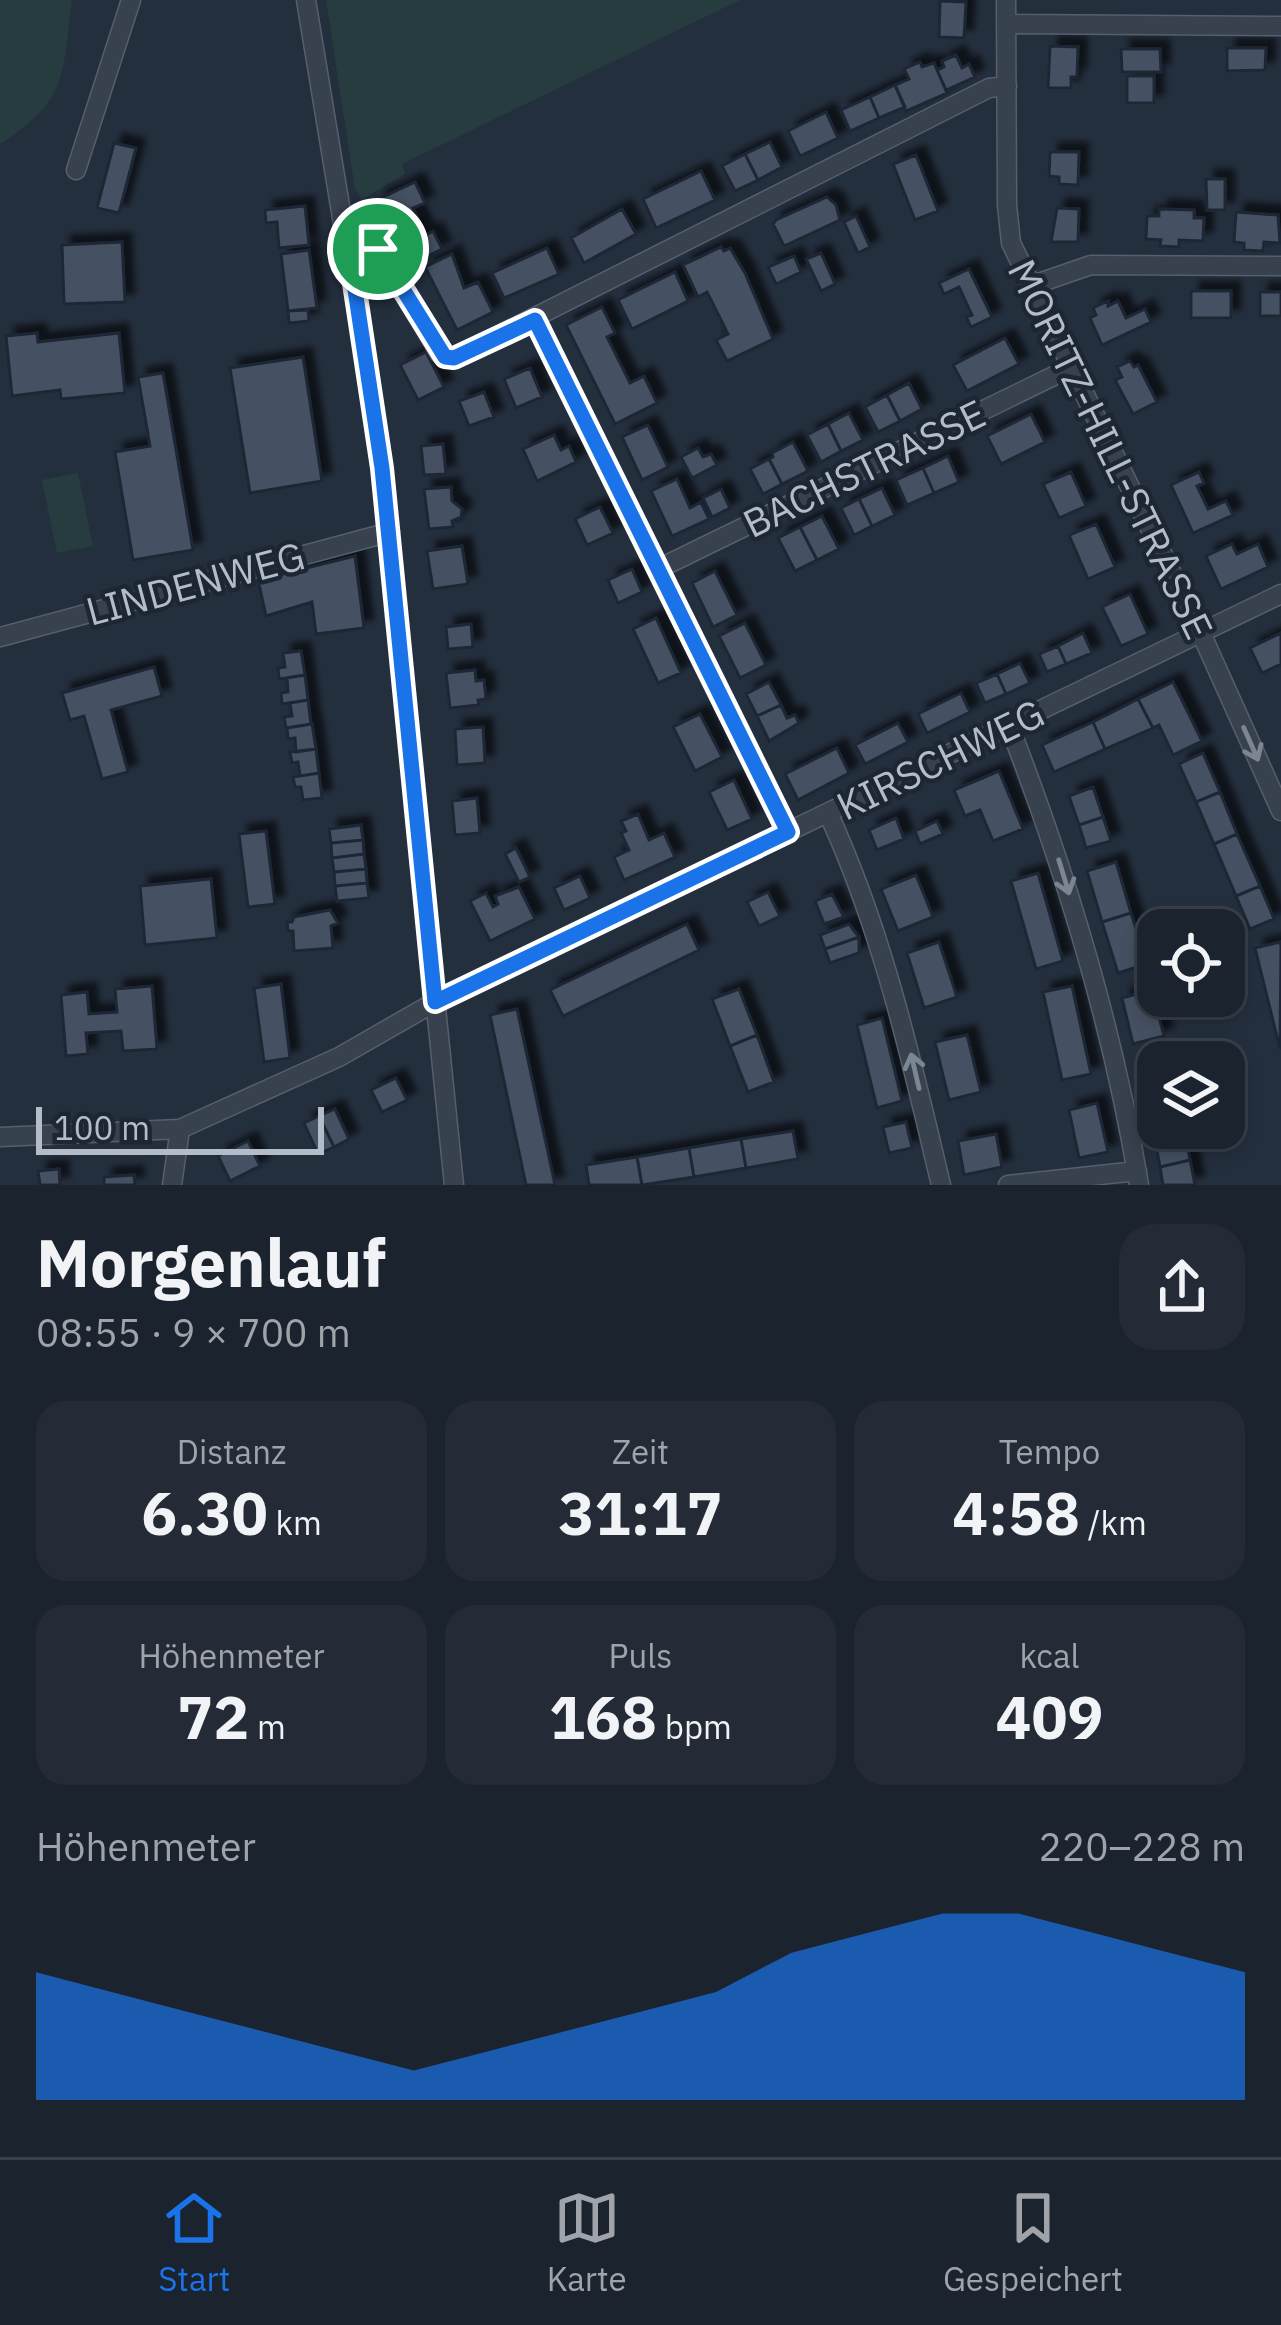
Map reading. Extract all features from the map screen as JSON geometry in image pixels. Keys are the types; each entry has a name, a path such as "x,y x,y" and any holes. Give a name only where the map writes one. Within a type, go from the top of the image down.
{"street":[{"path":"76,170 131,0"},
{"path":"306,0 390,532 454,1185"},
{"name":"MORITZ-HILL-STRASSE","path":"1006,0 1009,226 1017,259 1201,632 1281,811"},
{"path":"1006,24 1281,26"},
{"path":"347,237 378,249 445,357 454,358 989,88 1007,86"},
{"path":"1030,286 1090,265 1281,266"},
{"path":"535,320 788,832"},
{"name":"BACHSTRASSE","path":"658,569 1070,368"},
{"name":"LINDENWEG","path":"0,637 390,532"},
{"name":"KIRSCHWEG","path":"0,1137 180,1129 339,1057 435,1002 1281,594"},
{"path":"1008,1185 1138,1178 1088,951 1009,725"},
{"path":"828,813 859,884 907,1036 941,1185"},
{"path":"172,1185 180,1129"}],"green space":[{"path":"0,0 72,0 58,84 39,113 0,144"},
{"path":"326,0 740,0 402,164 405,174 362,200 355,189"},
{"path":"78,473 93,546 57,553 42,480"}],"building":[{"path":"940,1 966,2 964,38 939,37"},
{"path":"1050,46 1078,47 1077,77 1071,77 1071,88 1048,88"},
{"path":"1227,48 1266,48 1265,70 1227,71"},
{"path":"1121,49 1160,49 1161,72 1122,72"},
{"path":"956,55 962,68 969,64 975,77 946,90 937,70 944,67 942,61"},
{"path":"920,62 922,67 934,63 947,93 906,111 895,85 909,79 904,69"},
{"path":"1127,76 1154,76 1154,103 1127,103"},
{"path":"895,85 905,107 879,118 870,97"},
{"path":"870,97 879,118 850,131 841,110"},
{"path":"826,112 838,138 800,156 788,131"},
{"path":"770,142 782,167 758,180 745,154"},
{"path":"114,143 136,148 119,213 97,208"},
{"path":"1050,152 1079,152 1078,185 1059,184 1059,177 1049,176"},
{"path":"745,154 758,180 735,191 722,166"},
{"path":"916,155 938,211 915,220 893,164"},
{"path":"701,171 715,200 656,228 643,199"},
{"path":"1206,179 1225,179 1225,210 1207,210"},
{"path":"415,182 425,203 413,208 426,235 433,231 442,249 409,265 377,200"},
{"path":"827,197 836,205 840,220 784,246 773,224 776,220"},
{"path":"305,206 309,245 279,248 277,222 266,223 265,210"},
{"path":"1057,208 1079,209 1078,242 1051,242"},
{"path":"622,209 636,234 584,263 571,238"},
{"path":"1159,209 1194,210 1194,218 1204,218 1203,241 1179,240 1179,247 1146,239 1147,216 1159,216"},
{"path":"1236,212 1278,215 1280,243 1264,242 1263,251 1244,250 1244,243 1234,242"},
{"path":"856,216 870,247 858,253 844,222"},
{"path":"122,242 125,302 64,304 62,245"},
{"path":"721,247 724,251 730,248 745,273 773,339 727,361 716,340 728,334 707,292 698,297 683,265"},
{"path":"547,248 559,274 504,298 492,273"},
{"path":"309,250 317,308 288,311 281,254"},
{"path":"821,253 835,284 821,291 806,259"},
{"path":"452,254 464,288 478,282 493,312 457,330 425,267"},
{"path":"794,256 801,272 776,284 768,267"},
{"path":"969,269 992,317 971,327 966,317 972,315 959,287 944,294 939,283"},
{"path":"675,272 688,301 632,329 618,300"},
{"path":"1191,291 1231,291 1231,318 1191,318"},
{"path":"1260,292 1281,292 1281,316 1260,316"},
{"path":"1108,301 1108,306 1118,301 1126,318 1145,309 1151,322 1102,345 1090,318 1096,315 1093,308"},
{"path":"602,307 615,333 607,337 630,383 644,376 657,403 615,424 566,325"},
{"path":"308,310 309,321 289,323 288,311"},
{"path":"37,333 38,342 119,333 125,393 61,399 60,390 12,396 6,336"},
{"path":"1005,338 1019,364 967,391 953,365"},
{"path":"426,352 444,387 418,400 400,365"},
{"path":"303,357 322,481 250,493 230,368"},
{"path":"1130,361 1138,365 1157,402 1133,414 1115,380 1122,377 1117,367"},
{"path":"530,368 542,397 516,408 504,379"},
{"path":"163,373 193,550 133,560 115,452 150,446 138,377"},
{"path":"909,383 922,409 900,421 887,395"},
{"path":"484,392 494,417 469,426 459,401"},
{"path":"887,395 900,421 878,432 865,407"},
{"path":"849,413 863,440 841,451 828,424"},
{"path":"1031,414 1045,442 1001,464 987,436"},
{"path":"828,424 841,451 821,462 807,435"},
{"path":"648,425 668,467 642,480 622,437"},
{"path":"554,435 561,450 569,446 576,462 537,481 523,449"},
{"path":"793,442 808,471 782,484 769,459"},
{"path":"443,444 446,474 424,475 421,446"},
{"path":"698,448 703,457 711,454 717,465 692,478 681,457"},
{"path":"948,456 959,482 934,493 923,468"},
{"path":"769,459 782,484 763,494 750,469"},
{"path":"923,468 934,493 907,505 896,480"},
{"path":"1071,472 1086,506 1059,518 1043,484"},
{"path":"1199,472 1204,483 1197,486 1208,509 1226,501 1233,515 1193,533 1171,485"},
{"path":"677,479 690,508 701,502 709,519 672,536 651,491"},
{"path":"451,487 461,517 452,521 453,527 429,529 424,489"},
{"path":"882,488 895,515 872,526 859,499"},
{"path":"721,489 730,508 712,517 703,498"},
{"path":"859,499 872,526 854,535 841,508"},
{"path":"600,507 613,533 587,545 575,519"},
{"path":"822,516 839,549 817,560 800,527"},
{"path":"1096,524 1115,567 1088,579 1069,535"},
{"path":"800,527 817,560 795,571 778,538"},
{"path":"1232,544 1237,554 1258,544 1268,567 1221,589 1206,556"},
{"path":"462,546 468,584 433,589 427,551"},
{"path":"355,556 364,628 316,634 312,602 266,616 258,580"},
{"path":"632,569 642,592 618,603 608,580"},
{"path":"715,571 737,615 713,627 692,583"},
{"path":"1130,594 1148,634 1121,646 1102,607"},
{"path":"656,618 681,673 658,683 633,629"},
{"path":"745,623 766,665 740,678 719,636"},
{"path":"471,624 473,647 448,649 446,627"},
{"path":"1083,633 1092,653 1066,664 1058,646"},
{"path":"1281,633 1281,664 1262,673 1250,648"},
{"path":"1058,646 1066,664 1047,672 1039,654"},
{"path":"301,651 305,675 279,679 278,668 285,667 283,653"},
{"path":"1020,663 1030,683 1006,694 997,674"},
{"path":"154,667 162,696 111,710 128,772 102,779 84,716 70,720 62,693"},
{"path":"475,670 476,681 484,680 486,699 478,700 479,705 450,708 446,673"},
{"path":"997,674 1006,694 985,703 976,683"},
{"path":"305,675 308,700 282,704 281,693 288,692 287,678"},
{"path":"769,682 781,705 757,716 746,694"},
{"path":"1173,682 1202,741 1173,755 1159,725 1153,728 1138,699"},
{"path":"961,693 970,712 927,733 918,714"},
{"path":"1138,699 1153,728 1105,749 1093,722"},
{"path":"308,700 311,724 286,728 284,717 292,716 290,703"},
{"path":"781,705 787,718 795,715 799,723 769,741 757,716"},
{"path":"700,714 722,757 695,771 673,727"},
{"path":"1093,722 1105,749 1054,772 1042,745"},
{"path":"898,723 908,742 865,764 855,745"},
{"path":"312,724 316,749 296,752 295,738 288,739 287,728"},
{"path":"483,727 485,763 457,765 455,729"},
{"path":"837,748 849,773 798,800 785,774"},
{"path":"316,749 319,773 300,776 290,752"},
{"path":"1203,753 1220,792 1196,802 1179,764"},
{"path":"999,771 1023,829 993,841 980,810 965,816 954,790"},
{"path":"319,773 322,798 303,800 293,777"},
{"path":"734,780 752,819 727,830 709,792"},
{"path":"1093,787 1103,817 1079,825 1069,796"},
{"path":"1220,792 1237,834 1214,844 1196,802"},
{"path":"477,798 480,833 455,835 452,801"},
{"path":"638,814 649,840 664,833 675,857 624,880 614,857 629,850 621,821"},
{"path":"1103,817 1111,841 1086,848 1079,825"},
{"path":"896,818 904,839 877,850 869,830"},
{"path":"937,821 943,834 920,844 915,831"},
{"path":"361,825 363,840 331,843 329,829"},
{"path":"266,831 275,904 248,907 239,834"},
{"path":"1237,834 1260,886 1236,896 1214,844"},
{"path":"363,840 364,854 332,858 331,843"},
{"path":"516,848 530,877 519,882 505,854"},
{"path":"364,854 366,869 334,872 332,858"},
{"path":"1116,862 1131,913 1102,922 1087,871"},
{"path":"366,869 367,883 335,886 334,872"},
{"path":"1038,873 1063,961 1036,969 1011,881"},
{"path":"916,875 933,917 898,931 881,889"},
{"path":"580,876 590,898 564,910 554,888"},
{"path":"211,879 217,938 145,945 140,886"},
{"path":"367,883 369,898 337,901 335,886"},
{"path":"1260,886 1274,919 1250,929 1236,896"},
{"path":"519,887 535,919 490,941 470,901 486,893 493,907 498,904 495,896"},
{"path":"768,892 780,916 759,926 747,902"},
{"path":"832,894 844,917 824,924 815,901"},
{"path":"330,910 338,923 331,926 333,948 294,951 293,931 288,931 287,922"},
{"path":"1131,913 1137,932 1137,967 1118,973 1102,922"},
{"path":"687,924 699,950 563,1016 550,990"},
{"path":"849,924 859,937 825,949 820,935"},
{"path":"859,937 859,953 830,963 825,949"},
{"path":"939,942 957,997 924,1008 907,953"},
{"path":"1280,942 1281,946 1280,1049 1255,948"},
{"path":"281,984 290,1058 264,1062 254,988"},
{"path":"152,986 157,1049 123,1051 121,1031 86,1033 88,1054 66,1056 61,995 87,992 89,1014 117,1012 115,989"},
{"path":"1072,986 1091,1074 1062,1080 1043,992"},
{"path":"739,989 757,1035 730,1046 712,999"},
{"path":"1137,994 1137,1017 1159,1017 1164,1036 1133,1044 1122,998"},
{"path":"517,1009 555,1185 526,1185 490,1015"},
{"path":"882,1018 902,1101 877,1108 857,1025"},
{"path":"757,1035 774,1082 748,1092 730,1046"},
{"path":"967,1035 981,1092 949,1100 935,1042"},
{"path":"396,1078 407,1100 382,1112 371,1090"},
{"path":"1097,1103 1108,1152 1079,1158 1069,1110"},
{"path":"335,1109 349,1139 334,1147 319,1116"},
{"path":"319,1116 334,1147 318,1154 304,1123"},
{"path":"906,1122 912,1148 889,1153 883,1127"},
{"path":"793,1131 798,1159 746,1168 741,1139"},
{"path":"996,1134 1002,1167 964,1175 958,1141"},
{"path":"741,1139 746,1168 694,1177 689,1148"},
{"path":"248,1141 260,1166 230,1181 218,1156"},
{"path":"689,1148 694,1177 642,1185 637,1157"},
{"path":"1157,1149 1188,1149 1190,1160 1160,1167"},
{"path":"637,1157 642,1185 589,1185 586,1165"},
{"path":"1190,1160 1195,1185 1163,1185 1160,1167"},
{"path":"59,1169 60,1185 40,1185 38,1171"},
{"path":"134,1175 135,1185 104,1185 104,1177"}],"route":[{"path":"347,237 378,249 445,357 454,358 535,320 788,832 435,1002 390,532 347,237"}]}
